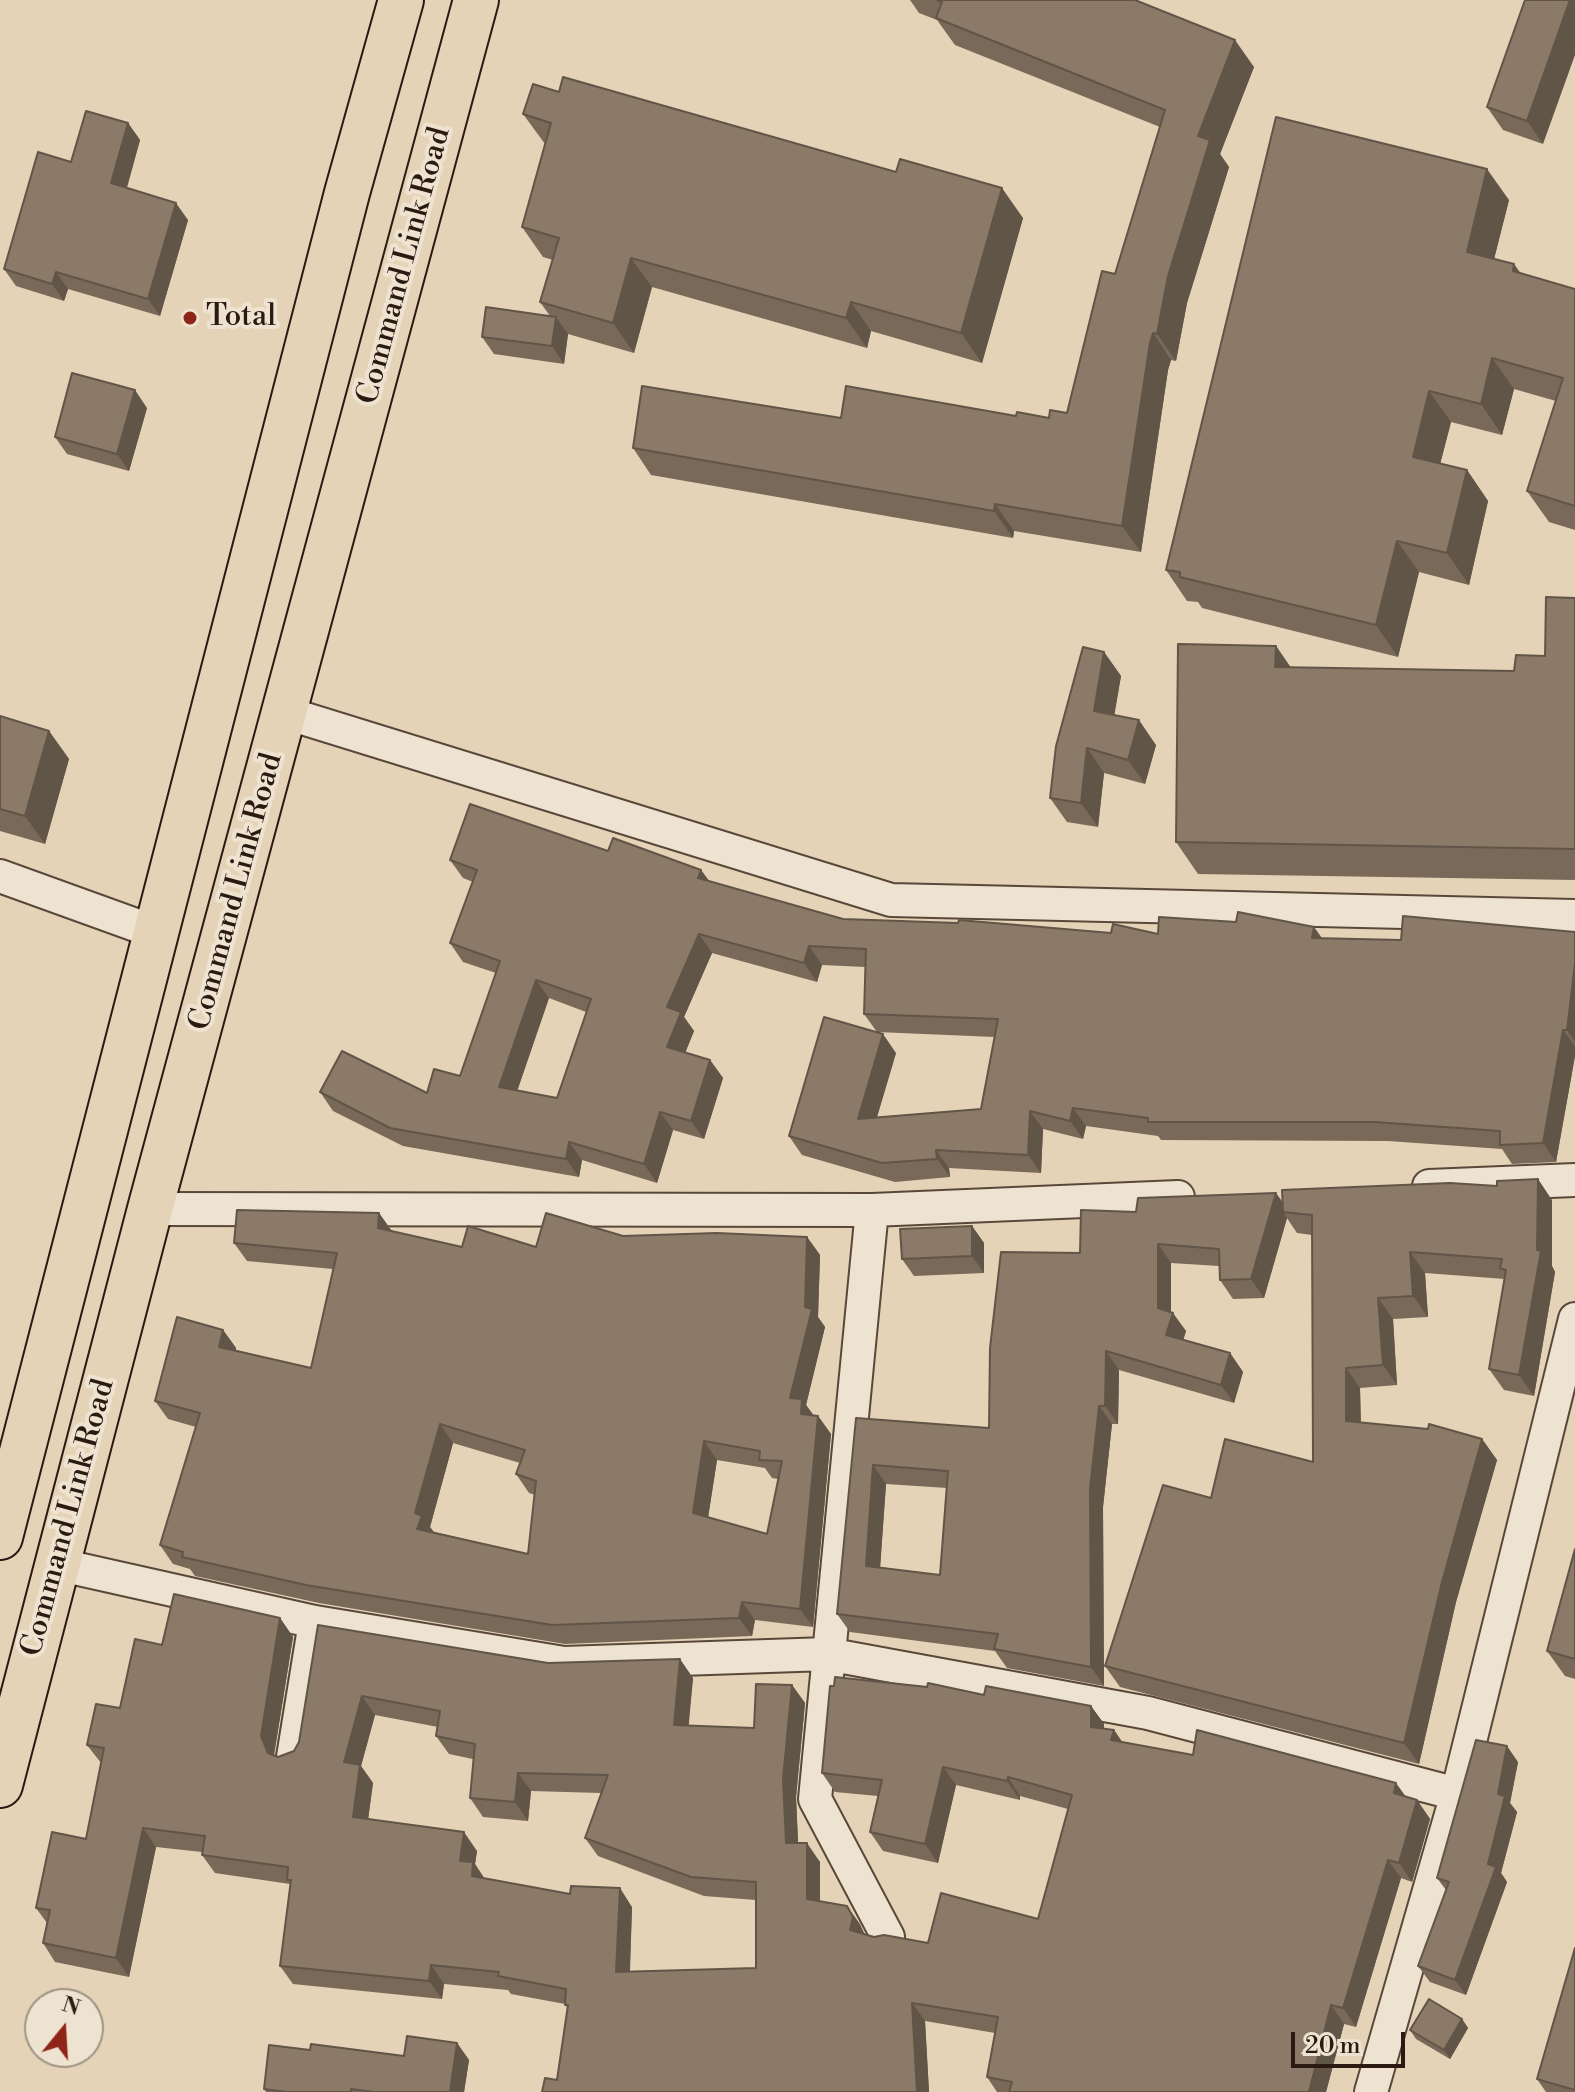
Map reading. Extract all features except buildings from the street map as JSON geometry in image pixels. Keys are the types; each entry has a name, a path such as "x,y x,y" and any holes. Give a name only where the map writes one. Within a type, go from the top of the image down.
{"main road":[{"name":"Command Link Road","path":"0,1537 347,193 401,0"},
{"name":"Command Link Road","path":"0,1785 150,1209 476,0"}],"street":[{"path":"286,713 891,900 1575,916"},
{"path":"0,876 155,932"},
{"path":"1399,1187 1575,1180"},
{"path":"150,1209 872,1210 1208,1196"},
{"path":"872,1210 815,1799 888,1937"},
{"path":"1371,2092 1457,1794 1575,1319"},
{"path":"56,1564 315,1622 564,1663 827,1654 1148,1713 1457,1794"},
{"path":"293,1757 315,1622"}],"place":[{"name":"Total","path":"190,318"}]}
